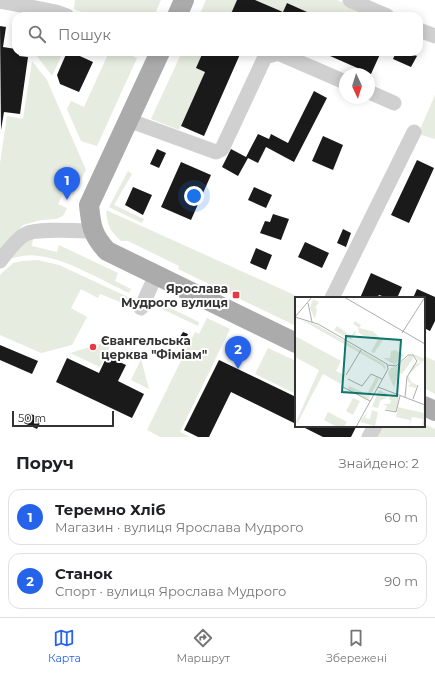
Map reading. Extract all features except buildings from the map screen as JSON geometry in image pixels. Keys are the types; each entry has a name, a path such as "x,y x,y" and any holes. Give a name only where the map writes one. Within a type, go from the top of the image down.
{"main road":[{"path":"179,12 184,0"},
{"path":"156,56 89,205 93,231 98,241 107,251 295,343"},
{"path":"425,406 435,411"}],"street":[{"path":"350,0 378,12"},
{"path":"0,1 60,9"},
{"path":"423,32 435,36"},
{"path":"128,120 216,152 222,149 265,57 268,56"},
{"path":"285,56 339,79"},
{"path":"375,95 394,103"},
{"path":"332,297 414,132"},
{"path":"0,261 13,245 25,234 41,231 93,231"},
{"path":"141,308 156,275"},
{"path":"369,437 374,427"}],"shaded area":[{"path":"75,0 161,0 156,12 82,12 74,9"},
{"path":"206,0 237,0 232,12 201,12"},
{"path":"255,0 337,0 364,12 307,12 287,3 283,12"},
{"path":"37,56 61,56 52,76"},
{"path":"107,56 132,56 137,58 97,146 81,141 67,109 71,101 84,107"},
{"path":"180,56 212,56 179,130 151,119"},
{"path":"32,61 47,80 86,170 73,195 65,191 58,204 67,208 63,216 56,219 41,220 23,225 0,252 0,163 7,116 23,119"},
{"path":"435,95 435,139 418,134"},
{"path":"128,171 132,174 114,205 144,219 142,223 109,207"},
{"path":"106,210 299,297 295,297 295,326 178,269 179,266 128,241 121,241 110,227"},
{"path":"33,238 32,246 57,252 59,245 118,273 115,281 131,289 129,293 61,261 31,255 8,259 25,242"},
{"path":"38,260 59,265 128,297 125,304 100,294 98,298 81,289 71,308 87,317 72,345 41,353 0,335 0,275 13,263"},
{"path":"160,303 199,322 198,326 158,307"},
{"path":"207,318 230,329 180,432 190,437 160,437 147,430 195,332 199,334"},
{"path":"113,340 100,367 70,353"},
{"path":"268,348 295,361 295,394 255,374"},
{"path":"425,356 435,361 435,394 425,389"},
{"path":"141,359 149,389 131,380"},
{"path":"425,424 435,429 435,437 377,437 382,427 425,427"}],"place":[{"name":"Теремно Хліб","path":"67,200"},
{"name":"Ярослава Мудрого вулиця","path":"236,295"},
{"name":"Євангельська церква \"Фіміам\"","path":"93,347"},
{"name":"Станок","path":"238,369"}]}
